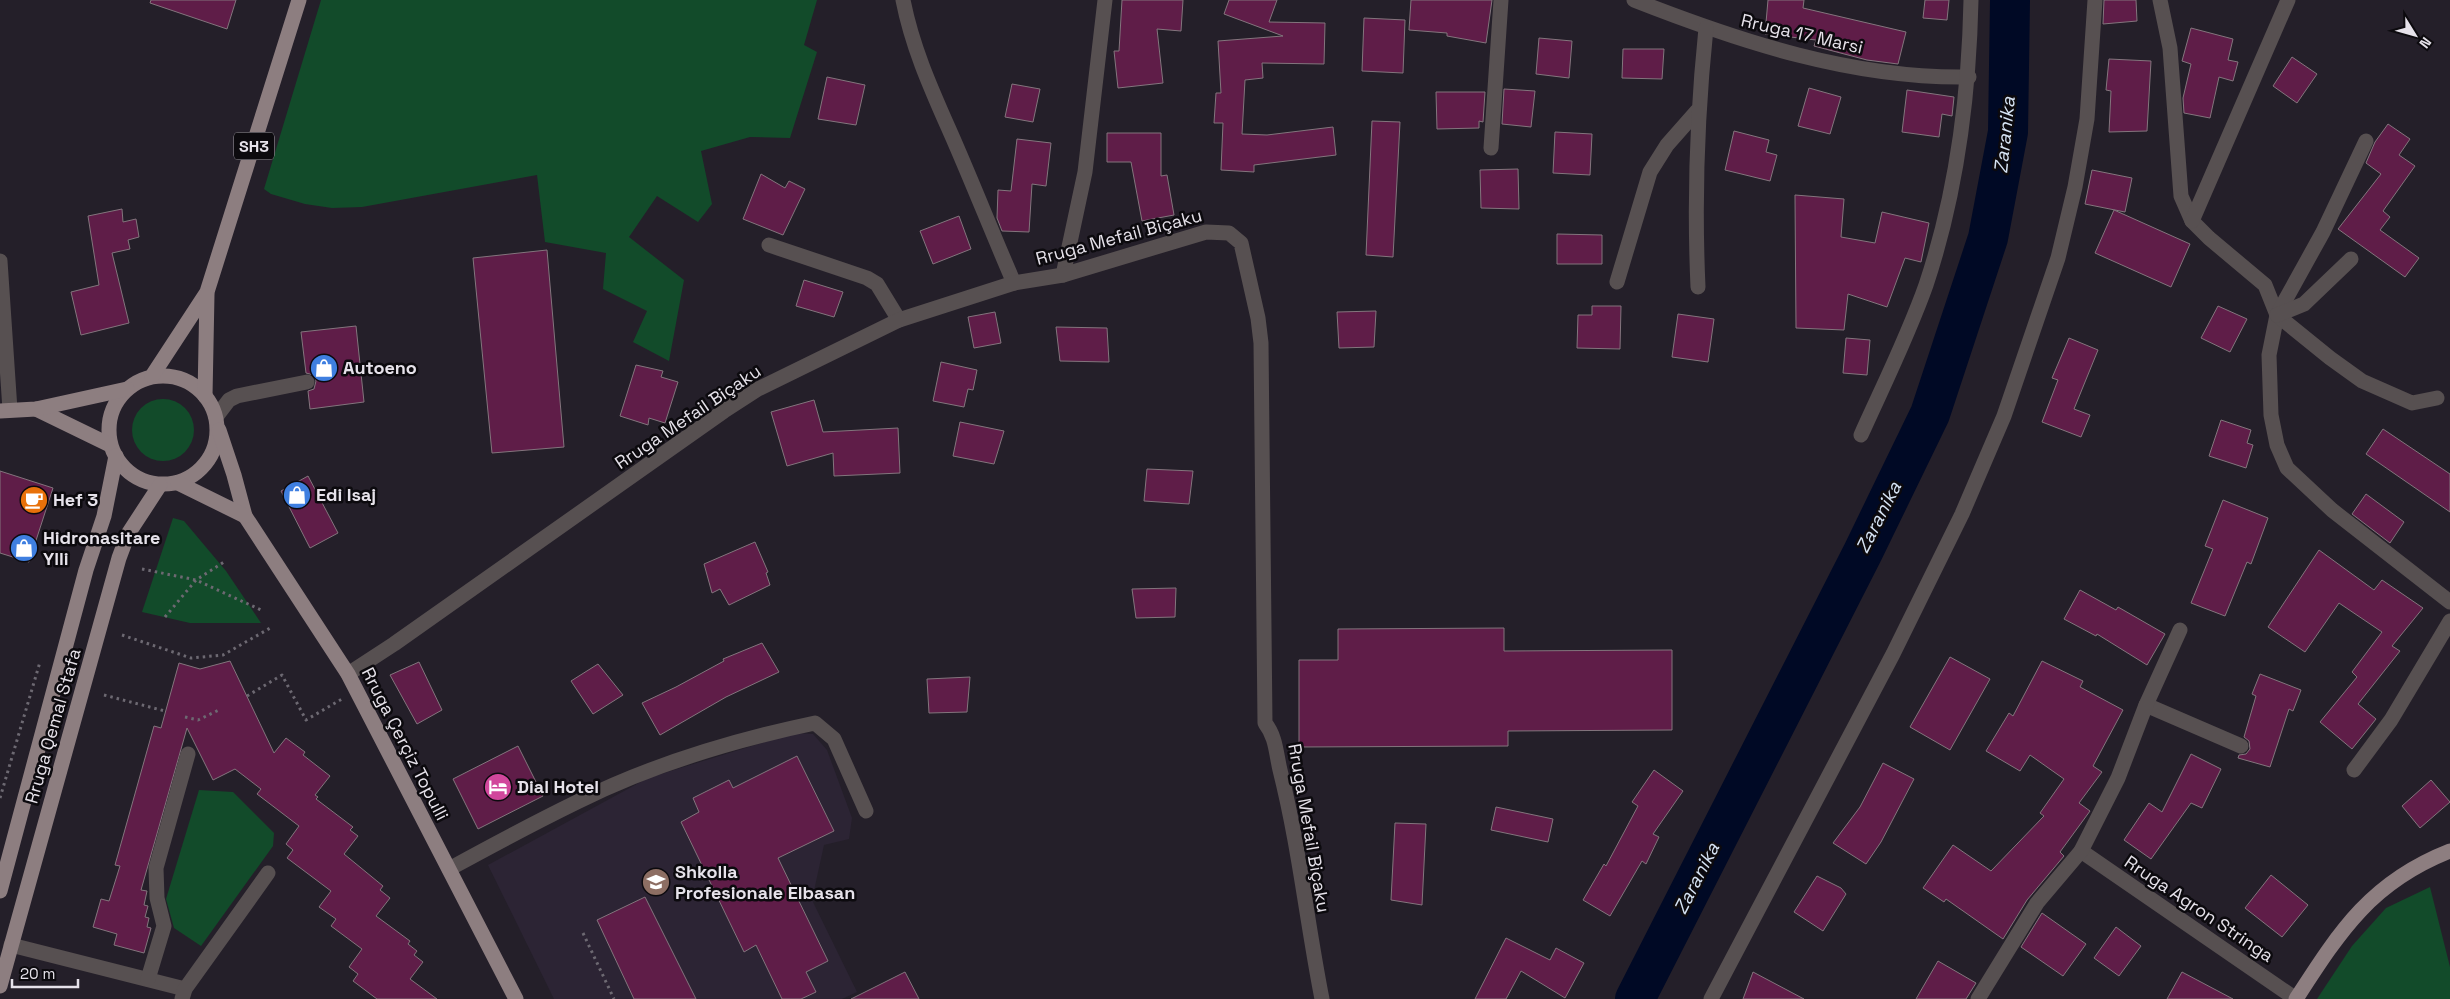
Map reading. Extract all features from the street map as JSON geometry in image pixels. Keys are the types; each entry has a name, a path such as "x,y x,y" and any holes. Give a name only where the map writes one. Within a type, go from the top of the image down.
{"main road":[{"name":"SH3","path":"152,376 207,292 299,0"},
{"name":"SH3","path":"206,396 195,386 181,378 167,375 152,376 139,381 127,389 116,401 110,416 113,450 124,467 134,476 147,482 160,485 178,483 192,477 204,467 214,452 217,423 206,396 207,292"},
{"name":"SH3","path":"5,411 36,409 127,389"},
{"name":"SH3","path":"36,409 113,450"},
{"path":"217,423 245,516"},
{"name":"Rruga Qemal Stafa","path":"0,891 84,579 104,516 113,450"},
{"path":"178,483 245,516"},
{"name":"Rruga Qemal Stafa","path":"0,986 119,558 128,534 160,485"},
{"name":"Rruga Çerçiz Topulli","path":"245,516 348,674 516,999"},
{"path":"2296,999 2344,929 2365,904 2392,880 2422,862 2450,851"}],"street":[{"path":"903,0 910,35 935,102 955,143 1014,283"},
{"path":"1063,274 1085,172 1105,0"},
{"path":"1491,148 1501,0"},
{"name":"Rruga 17 Marsi","path":"1634,0 1706,28 1771,48 1839,64 1934,78 1969,77"},
{"path":"1861,435 1904,339 1930,268 1945,218 1958,157 1969,77 1971,0"},
{"path":"1711,999 1892,654 1962,514 2004,416 2058,258 2075,187 2087,119 2095,0"},
{"path":"2160,0 2170,48 2181,196 2192,221 2209,238 2265,285 2277,315 2330,358 2362,380 2412,403 2437,398"},
{"path":"2192,221 2288,0"},
{"path":"1698,287 1695,222 1698,111 1706,28"},
{"path":"1617,282 1650,172 1667,145 1698,111"},
{"path":"2366,141 2323,232 2277,315 2269,355 2271,415 2286,468 2332,510 2450,602"},
{"name":"Rruga Mefail Biçaku","path":"348,674 394,644 758,389 899,320 1014,283 1063,274 1206,232 1229,233 1241,243 1246,274 1258,318 1261,342 1265,723 1274,734 1276,755 1291,808 1309,934 1322,999"},
{"path":"769,245 866,278 877,284 899,320"},
{"path":"2277,315 2304,304 2351,259"},
{"path":"0,261 5,411"},
{"path":"217,423 229,400 237,396 307,382"},
{"path":"2354,770 2391,720 2450,621"},
{"path":"1978,999 2037,902 2081,851 2118,778 2146,704 2180,630"},
{"path":"2146,704 2241,746"},
{"path":"449,869 578,801 637,777 703,752 815,723 834,739 866,811"},
{"path":"148,979 164,926 157,898 156,868 188,754"},
{"name":"Rruga Agron Stringa","path":"2081,851 2296,999"},
{"path":"11,945 148,979 184,994 268,873"}],"path":[{"path":"165,617 196,580 224,562"},
{"path":"142,569 196,580 261,610"},
{"path":"122,635 191,658 223,655 272,627"},
{"path":"0,798 41,660"},
{"path":"247,696 282,676 306,720 357,691"},
{"path":"104,695 165,711"},
{"path":"185,717 198,720 221,709"},
{"path":"583,933 614,999"}],"shaded area":[{"name":"Shkolla Profesionale Elbasan","path":"794,733 813,734 827,750 852,818 849,839 824,845 812,900 857,992 842,999 554,999 488,865 648,778"}],"green space":[{"path":"321,0 817,0 804,45 817,52 790,138 750,137 701,151 712,204 698,222 657,196 629,237 684,280 669,361 633,342 647,311 603,289 606,253 545,242 537,175 362,207 332,208 305,204 271,194 264,189"},
{"path":"157,399 169,399 185,408 192,418 194,430 192,442 185,452 169,461 157,461 146,456 137,447 132,436 132,424 137,413 146,404"},
{"path":"173,518 184,521 226,571 261,623 190,623 142,612"},
{"path":"199,790 233,792 274,833 273,846 201,946 174,928 166,899"},
{"path":"2430,887 2450,967 2450,999 2317,999 2352,946 2386,908"}],"building":[{"path":"151,0 236,0 227,29 150,3"},
{"path":"1122,0 1183,0 1181,31 1157,29 1163,83 1118,88 1114,51 1119,51"},
{"path":"1229,0 1277,0 1269,22 1325,23 1324,64 1262,63 1263,78 1245,80 1242,134 1267,135 1333,127 1336,155 1254,165 1254,172 1221,170 1223,123 1214,123 1216,93 1221,93 1218,41 1283,36 1224,14"},
{"path":"1411,0 1492,0 1486,43 1447,36 1447,33 1409,30"},
{"path":"1768,0 1804,0 1803,8 1906,32 1898,64 1867,60 1814,46 1816,40 1765,34"},
{"path":"1925,0 1949,0 1947,20 1923,18"},
{"path":"2104,0 2136,0 2137,21 2103,24"},
{"path":"1364,18 1405,20 1403,73 1362,71"},
{"path":"2191,28 2233,39 2228,60 2238,62 2233,81 2219,77 2210,118 2184,113 2183,98 2191,64 2182,61"},
{"path":"1539,38 1572,41 1569,78 1536,74"},
{"path":"1623,49 1664,49 1662,79 1622,78"},
{"path":"2292,57 2317,74 2297,103 2273,86"},
{"path":"2109,59 2151,61 2147,131 2109,132 2111,91 2106,90"},
{"path":"827,77 865,85 856,125 818,119"},
{"path":"1012,84 1040,89 1033,122 1005,117"},
{"path":"1809,88 1841,97 1830,134 1798,126"},
{"path":"1504,89 1535,91 1531,127 1502,124"},
{"path":"1907,90 1954,97 1952,116 1942,114 1939,137 1902,132"},
{"path":"1436,92 1485,92 1483,122 1479,121 1479,128 1437,129"},
{"path":"1372,121 1400,122 1393,257 1366,255"},
{"path":"2388,124 2410,139 2399,155 2415,166 2383,211 2390,217 2380,230 2419,258 2405,277 2338,229 2381,174 2366,163 2375,142"},
{"path":"1734,131 1769,140 1766,152 1777,155 1770,181 1725,170"},
{"path":"1555,132 1592,134 1590,175 1553,173"},
{"path":"1107,133 1161,133 1161,176 1167,175 1174,215 1142,221 1131,162 1107,162"},
{"path":"1017,139 1051,143 1046,186 1032,184 1029,232 1002,231 997,218 998,190 1011,191"},
{"path":"1518,169 1519,209 1481,208 1480,170"},
{"path":"2092,170 2132,178 2125,212 2085,204"},
{"path":"761,174 785,188 789,181 805,189 783,235 743,219"},
{"path":"1795,195 1844,199 1841,237 1875,243 1882,212 1929,223 1921,262 1905,258 1887,307 1848,294 1844,330 1796,328"},
{"path":"122,209 123,222 136,219 139,237 128,240 130,249 112,253 129,323 81,335 71,292 99,285 88,216"},
{"path":"2114,210 2190,244 2171,287 2095,253"},
{"path":"959,216 971,249 933,264 920,231"},
{"path":"1557,234 1602,235 1602,264 1557,264"},
{"path":"547,250 564,447 492,453 473,258"},
{"path":"804,280 843,292 834,317 796,306"},
{"path":"1592,306 1621,306 1620,349 1577,348 1578,315 1592,315"},
{"path":"2218,306 2247,319 2230,352 2201,338"},
{"path":"1376,311 1374,347 1339,348 1337,312"},
{"path":"995,312 1001,343 974,348 968,317"},
{"path":"1678,314 1714,319 1708,362 1672,357"},
{"path":"356,326 364,402 310,409 308,391 314,389 316,381 314,375 306,373 301,332"},
{"path":"1056,327 1107,328 1109,362 1060,361"},
{"path":"1846,338 1870,340 1867,375 1843,373"},
{"path":"2069,338 2098,350 2074,409 2090,415 2081,437 2042,422 2058,380 2052,378"},
{"path":"941,362 977,370 973,390 968,389 964,407 933,401"},
{"path":"636,365 663,371 661,377 678,382 665,423 649,418 648,425 620,416"},
{"path":"814,400 823,432 898,428 900,473 834,476 833,453 787,466 771,412"},
{"path":"2221,420 2251,430 2247,443 2253,445 2246,468 2209,456"},
{"path":"960,422 1004,431 994,464 953,456"},
{"path":"2383,429 2450,474 2450,512 2366,454"},
{"path":"1147,469 1193,471 1189,504 1144,501"},
{"path":"0,471 53,488 29,562 0,553"},
{"path":"308,476 338,533 310,548 281,491"},
{"path":"2366,494 2404,522 2390,543 2352,514"},
{"path":"2223,500 2268,518 2251,564 2247,562 2225,616 2191,603 2213,549 2205,546"},
{"path":"755,542 768,572 766,573 770,585 729,605 720,589 712,593 704,564"},
{"path":"2319,550 2374,590 2382,580 2423,608 2392,646 2400,651 2358,704 2376,719 2352,749 2320,722 2357,677 2352,672 2382,632 2339,603 2305,652 2268,627"},
{"path":"1176,588 1175,617 1136,618 1132,589"},
{"path":"2080,590 2116,610 2118,607 2165,634 2147,665 2097,634 2096,636 2064,619"},
{"path":"1504,628 1504,651 1672,650 1672,730 1508,731 1508,746 1299,747 1299,660 1338,660 1338,629"},
{"path":"762,643 779,672 726,697 660,735 642,703 724,661 723,659"},
{"path":"1950,657 1990,679 1950,750 1910,727"},
{"path":"230,661 274,753 286,738 305,752 303,755 330,776 315,795 318,797 316,799 353,827 350,830 358,836 344,854 383,886 380,890 390,898 376,916 410,941 408,944 417,951 414,955 423,962 410,979 437,999 377,999 353,981 358,974 349,967 362,949 331,926 336,919 319,907 331,891 287,858 293,850 286,844 299,826 257,794 261,789 235,769 213,780 187,728 141,890 147,891 144,905 148,906 145,917 149,918 147,927 151,928 144,953 114,945 117,934 93,927 101,899 109,901 120,866 115,865 154,726 161,728 179,663 200,669"},
{"path":"2042,661 2083,681 2080,687 2123,710 2093,766 2102,772 2079,803 2090,811 2060,852 2064,856 2027,900 2003,939 1946,899 1944,902 1923,888 1953,845 1991,871 2044,816 2040,813 2064,779 2030,755 2020,771 1986,751 2009,713 2013,716"},
{"path":"419,662 442,710 417,724 390,675"},
{"path":"598,664 623,695 593,714 571,681"},
{"path":"2260,674 2301,690 2293,711 2289,709 2270,767 2238,758 2239,755 2246,754 2250,749 2249,741 2244,737 2256,696 2252,694"},
{"path":"970,677 967,712 929,713 927,679"},
{"name":"Dial Hotel","path":"518,746 543,796 478,829 453,779"},
{"path":"2191,754 2221,769 2202,808 2191,803 2151,859 2124,840 2149,803 2162,812"},
{"name":"Shkolla Profesionale Elbasan","path":"797,756 834,831 778,858 828,961 806,972 816,992 801,999 782,999 756,945 744,952 681,822 699,812 693,798 729,780 733,788"},
{"path":"1883,763 1914,779 1881,842 1866,864 1833,843 1860,807"},
{"path":"1654,770 1683,791 1653,834 1659,837 1646,864 1642,861 1610,916 1583,900 1604,864 1606,866 1638,806 1632,802"},
{"path":"2431,780 2450,802 2420,828 2402,806"},
{"path":"1496,807 1553,819 1548,842 1491,830"},
{"path":"1395,823 1426,824 1422,905 1391,900"},
{"path":"2271,875 2308,905 2282,937 2245,908"},
{"path":"1817,876 1841,888 1846,894 1823,931 1794,912"},
{"name":"Shkolla Profesionale Elbasan","path":"645,897 696,999 634,999 597,920"},
{"path":"2042,913 2086,944 2063,976 2021,947"},
{"path":"2116,927 2141,946 2119,976 2094,958"},
{"path":"1506,938 1550,960 1556,948 1584,963 1565,998 1521,971 1506,999 1475,999"},
{"path":"1938,961 1976,983 1966,999 1916,999"},
{"path":"905,972 919,999 851,999"},
{"path":"1753,972 1804,999 1743,999"},
{"path":"2182,972 2233,999 2167,999"}],"waterway":[{"name":"Zaranika","path":"1635,999 1863,552 1930,414 1988,238 2008,132 2010,0"}],"place":[{"name":"Autoeno","path":"324,368"},
{"name":"Edi Isaj","path":"297,495"},
{"name":"Hef 3","path":"34,500"},
{"name":"Hidronasitare Ylli","path":"24,548"},
{"name":"Dial Hotel","path":"498,787"},
{"name":"Shkolla Profesionale Elbasan","path":"656,882"}]}
